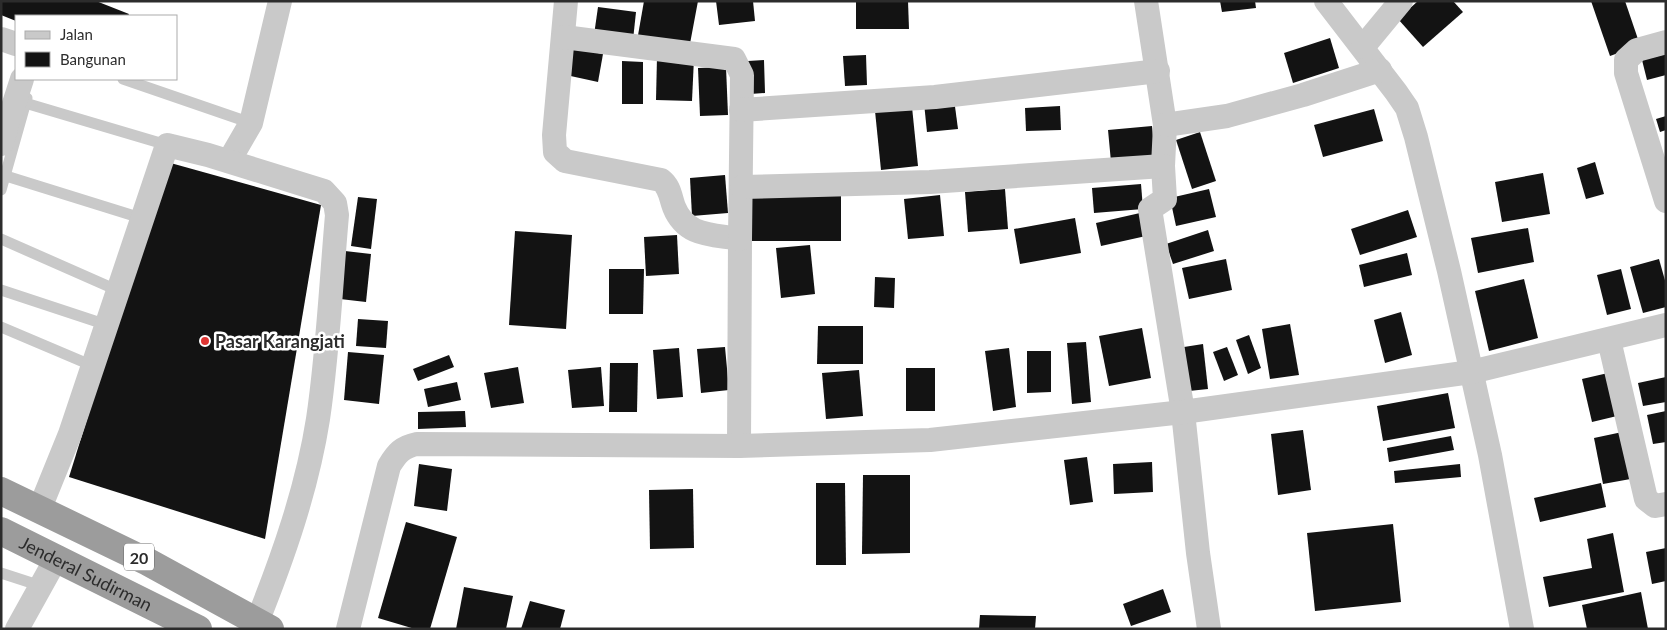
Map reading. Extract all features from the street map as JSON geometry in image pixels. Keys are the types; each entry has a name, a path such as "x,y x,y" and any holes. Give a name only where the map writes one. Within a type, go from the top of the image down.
{"highway":[{"name":"Jenderal Sudirman","path":"1,491 40,508 148,562 263,626"},
{"name":"Jenderal Sudirman","path":"1,531 57,557 198,629"}],"street":[{"path":"229,161 251,123 280,1"},
{"path":"566,1 554,135 555,152 558,156 574,163 661,180 668,186 678,216 686,226 702,233 740,239"},
{"path":"1146,1 1166,125 1163,166 1165,199 1150,209 1183,412 1198,553 1209,629"},
{"path":"1326,1 1407,108 1449,271 1500,500 1522,629"},
{"path":"1362,47 1401,1"},
{"path":"564,36 731,57 737,63 742,75 738,446"},
{"path":"1,39 15,44"},
{"path":"1666,42 1637,50 1626,60 1626,73 1666,201"},
{"path":"1166,125 1227,116 1304,95 1380,70"},
{"path":"741,110 935,97 1158,71"},
{"path":"1,144 21,94"},
{"path":"40,508 70,434 166,145 229,161 324,191 334,204 337,215 324,377 311,457 263,626"},
{"path":"742,187 930,182 1163,166"},
{"path":"348,629 389,466 398,452 406,446 417,444 738,446 930,440 1183,412 1470,372 1666,325"},
{"path":"1609,340 1646,499 1655,506 1666,504"},
{"path":"17,629 57,557"}],"lane":[{"path":"1,190 6,176 21,94 31,80"},
{"path":"126,80 251,123"},
{"path":"21,94 166,145"},
{"path":"6,176 141,218"},
{"path":"1,240 119,291"},
{"path":"1,290 107,325"},
{"path":"1,327 93,366"},
{"path":"1,574 41,586"}],"building":[{"path":"1,1 96,1 129,14 15,15 15,21 1,15"},
{"path":"644,1 698,1 689,49 637,41"},
{"path":"716,1 753,1 755,21 719,25"},
{"path":"856,1 908,1 909,29 856,29"},
{"path":"1220,1 1255,1 1256,8 1222,12"},
{"path":"1418,1 1453,1 1463,12 1423,47 1398,19"},
{"path":"1591,1 1625,1 1640,45 1610,56"},
{"path":"598,7 636,12 633,40 594,35"},
{"path":"1330,38 1339,68 1293,83 1284,53"},
{"path":"572,48 603,54 598,82 566,75"},
{"path":"1666,54 1666,75 1647,80 1642,60"},
{"path":"866,55 867,85 845,86 843,56"},
{"path":"657,57 694,58 692,101 656,100"},
{"path":"764,60 765,93 750,94 748,61"},
{"path":"622,61 643,62 643,104 622,104"},
{"path":"726,67 728,115 700,116 698,68"},
{"path":"954,99 958,129 927,132 924,103"},
{"path":"1060,106 1061,130 1026,131 1025,108"},
{"path":"912,107 918,166 881,170 875,111"},
{"path":"1374,109 1383,141 1323,157 1314,125"},
{"path":"1666,116 1666,130 1660,132 1656,119"},
{"path":"1152,126 1155,158 1111,162 1108,130"},
{"path":"1200,132 1216,181 1192,189 1176,140"},
{"name":"Pasar Karangjati","path":"167,162 321,205 265,539 69,477"},
{"path":"1595,162 1604,194 1586,199 1577,168"},
{"path":"1543,173 1550,214 1502,222 1495,182"},
{"path":"725,175 728,213 692,216 690,178"},
{"path":"1141,184 1143,209 1094,213 1092,188"},
{"path":"1005,189 1008,229 968,232 965,192"},
{"path":"1209,189 1216,217 1176,226 1170,198"},
{"path":"841,195 841,241 742,241 742,196"},
{"path":"940,195 944,236 908,239 904,199"},
{"path":"358,197 377,199 371,249 351,246"},
{"path":"1408,210 1417,237 1360,255 1351,229"},
{"path":"1140,213 1146,236 1101,246 1096,223"},
{"path":"1075,218 1081,253 1020,264 1014,229"},
{"path":"1528,228 1534,262 1478,273 1471,238"},
{"path":"1208,230 1214,251 1173,264 1166,244"},
{"path":"515,231 572,235 566,329 509,325"},
{"path":"677,235 679,274 646,276 644,237"},
{"path":"810,245 815,294 781,298 776,248"},
{"path":"345,251 371,254 366,302 340,299"},
{"path":"1407,253 1412,275 1364,287 1359,265"},
{"path":"1226,259 1232,290 1189,299 1182,268"},
{"path":"1659,259 1666,284 1666,307 1643,313 1630,267"},
{"path":"609,269 644,269 643,314 609,314"},
{"path":"1621,269 1631,309 1607,315 1597,275"},
{"path":"875,277 895,278 894,308 874,307"},
{"path":"1524,279 1538,338 1489,351 1475,291"},
{"path":"1401,312 1412,355 1385,363 1374,320"},
{"path":"358,319 388,321 386,348 356,346"},
{"path":"1290,324 1299,375 1270,379 1262,329"},
{"path":"818,326 863,326 863,364 817,364"},
{"path":"1142,328 1151,378 1109,386 1099,336"},
{"path":"1249,335 1261,368 1248,374 1236,340"},
{"path":"1086,342 1091,402 1072,404 1067,343"},
{"path":"1203,344 1208,389 1189,391 1184,347"},
{"path":"725,347 729,390 701,393 697,349"},
{"path":"1227,347 1238,375 1224,381 1213,352"},
{"path":"679,348 683,397 657,399 653,350"},
{"path":"1009,348 1016,407 993,411 985,351"},
{"path":"1027,351 1051,351 1051,392 1027,393"},
{"path":"348,352 384,355 379,404 344,400"},
{"path":"449,355 454,367 418,381 413,369"},
{"path":"610,363 638,363 637,412 609,412"},
{"path":"518,367 524,403 491,408 484,373"},
{"path":"601,367 604,406 572,408 568,370"},
{"path":"906,368 935,368 935,411 906,411"},
{"path":"859,370 863,416 826,419 822,373"},
{"path":"1608,373 1617,416 1592,422 1582,379"},
{"path":"1666,377 1666,402 1643,406 1638,383"},
{"path":"457,382 461,400 428,407 424,389"},
{"path":"1448,393 1455,428 1383,441 1377,406"},
{"path":"465,411 466,427 418,429 418,412"},
{"path":"1666,411 1666,442 1653,444 1647,415"},
{"path":"1303,430 1311,490 1278,495 1271,434"},
{"path":"1627,431 1636,478 1603,484 1594,438"},
{"path":"1451,436 1454,450 1389,462 1387,448"},
{"path":"1087,457 1093,502 1070,505 1064,460"},
{"path":"1152,462 1153,492 1114,494 1113,464"},
{"path":"419,464 452,469 447,511 414,506"},
{"path":"1460,464 1461,477 1395,483 1394,471"},
{"path":"863,475 910,475 910,553 862,554"},
{"path":"816,483 845,483 846,565 816,565"},
{"path":"1601,483 1606,507 1540,522 1534,498"},
{"path":"693,489 694,548 650,549 649,490"},
{"path":"406,522 457,537 430,629 415,629 378,618"},
{"path":"1393,524 1401,602 1315,611 1307,533"},
{"path":"1613,533 1624,592 1549,607 1543,577 1592,568 1587,539"},
{"path":"1666,548 1666,581 1652,584 1646,552"},
{"path":"464,587 513,596 506,629 456,629"},
{"path":"1163,589 1171,612 1131,626 1123,604"},
{"path":"1641,592 1648,629 1587,629 1582,605"},
{"path":"530,601 565,610 560,629 521,629"},
{"path":"980,615 1036,616 1035,629 979,629"}],"place":[{"name":"Pasar Karangjati","path":"205,341"}]}
